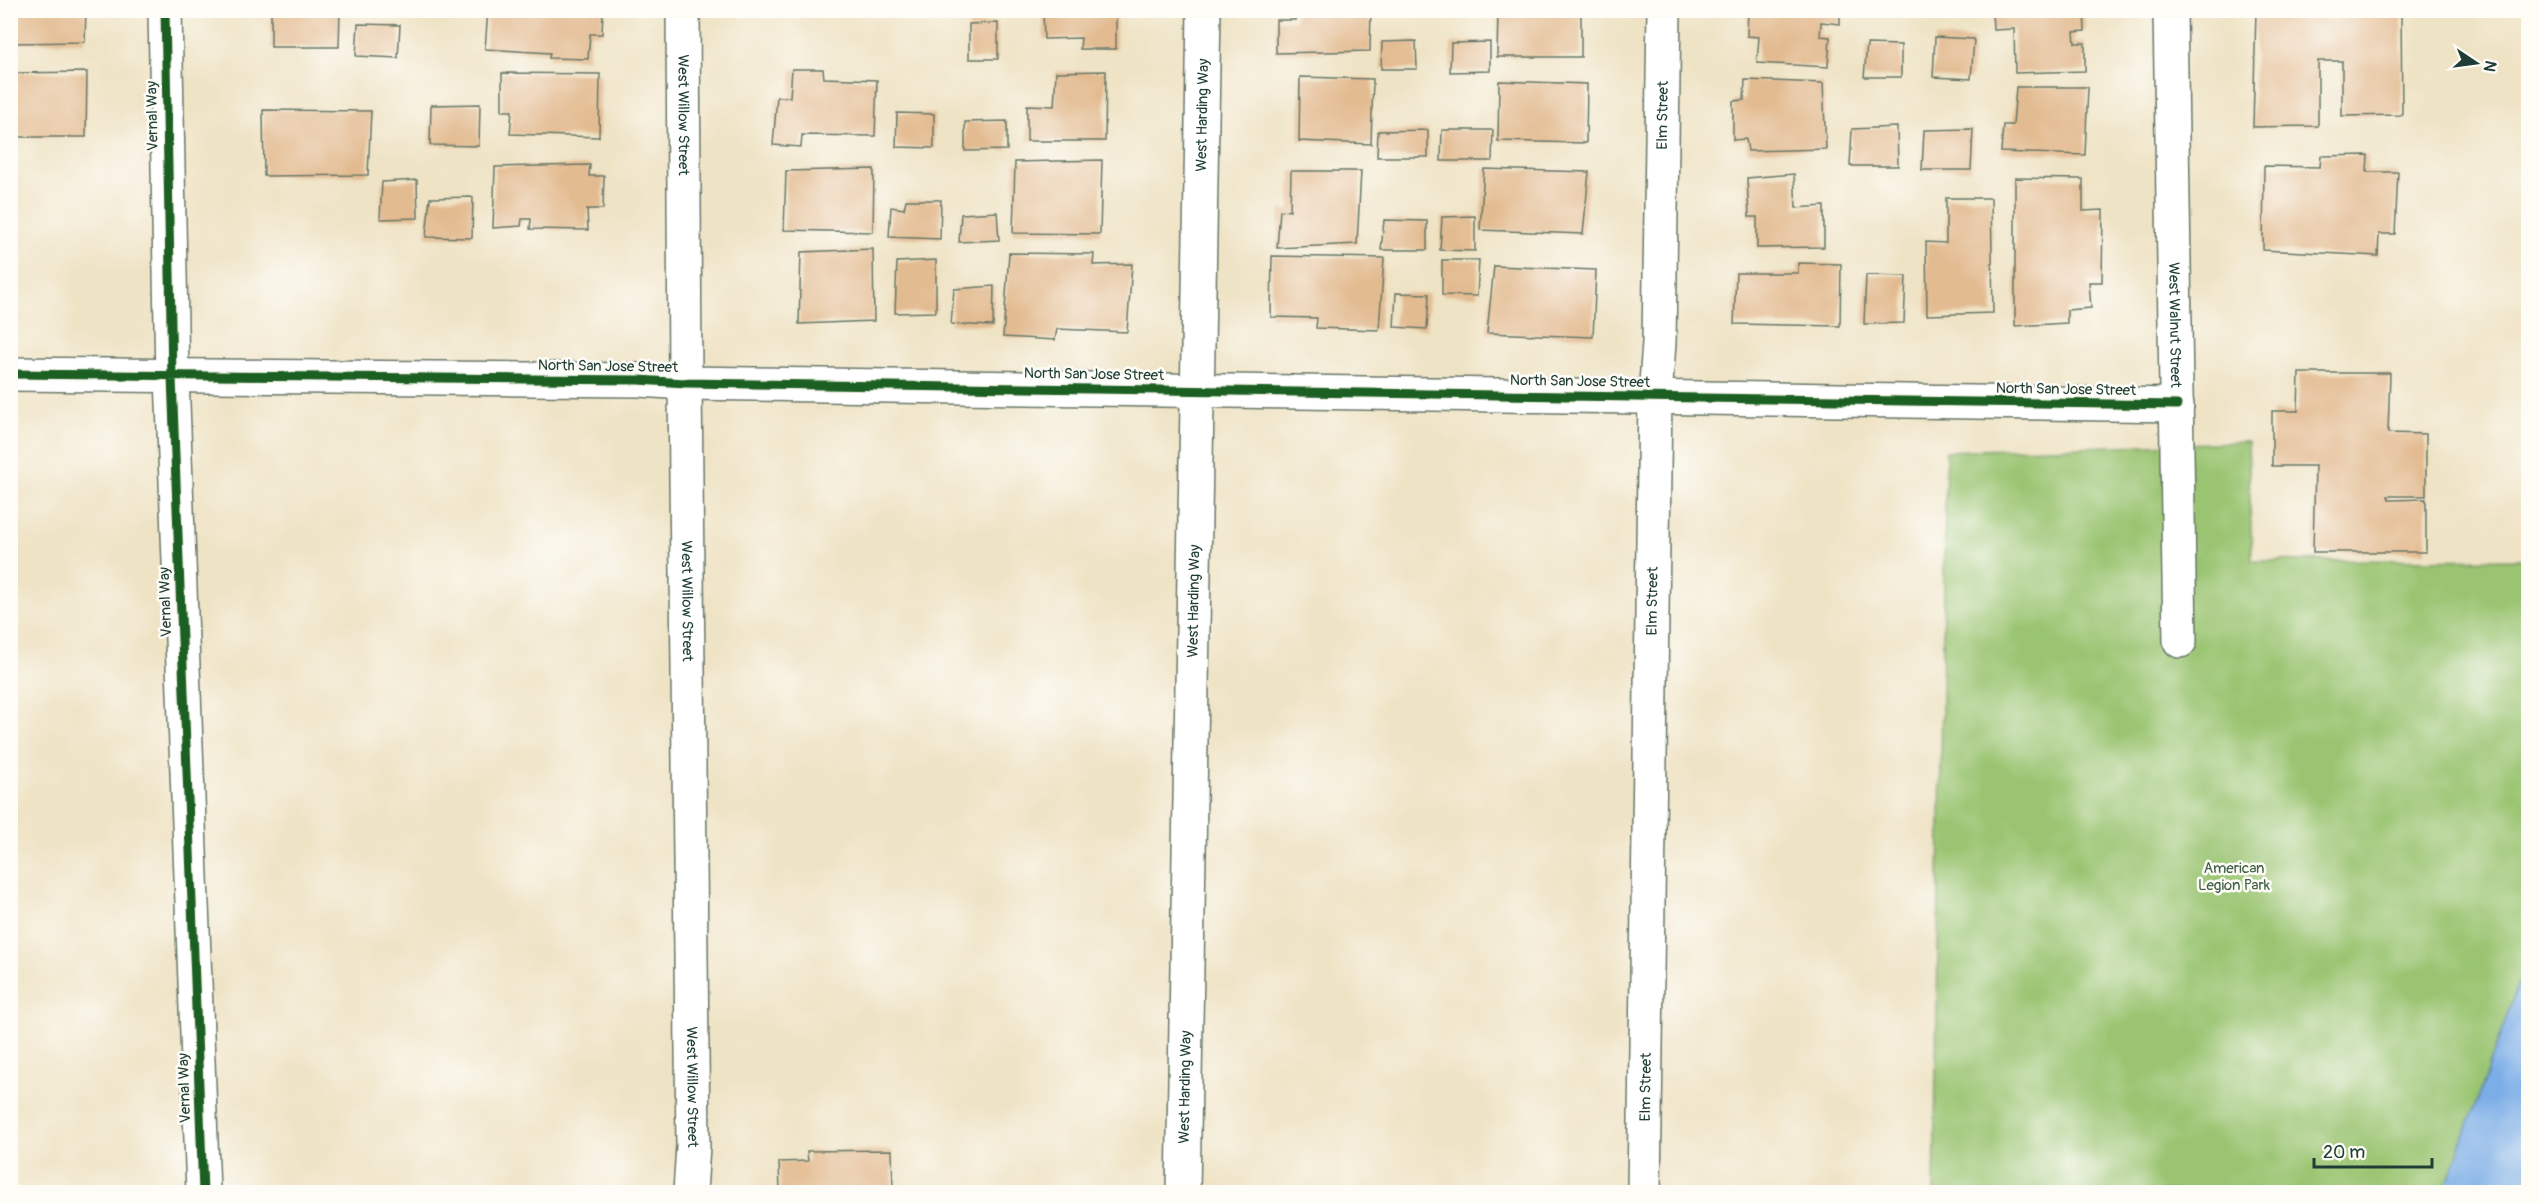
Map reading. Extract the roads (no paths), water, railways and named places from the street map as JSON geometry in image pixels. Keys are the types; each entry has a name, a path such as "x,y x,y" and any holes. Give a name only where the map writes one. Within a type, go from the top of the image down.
{"street":[{"name":"Vernal Way","path":"165,10 172,377 203,1192"},
{"name":"West Willow Street","path":"683,10 684,383 693,1146 690,1192"},
{"name":"West Harding Way","path":"1183,1192 1204,10"},
{"name":"Elm Street","path":"1644,1192 1655,397 1659,331 1664,10"},
{"name":"West Walnut Street","path":"2170,10 2180,641"},
{"name":"North San Jose Street","path":"10,374 639,380 684,383 2177,405"}],"water":[{"path":"2528,957 2528,1192 2444,1192"}],"park label":[{"name":"American Legion Park","path":"2234,876"}]}
